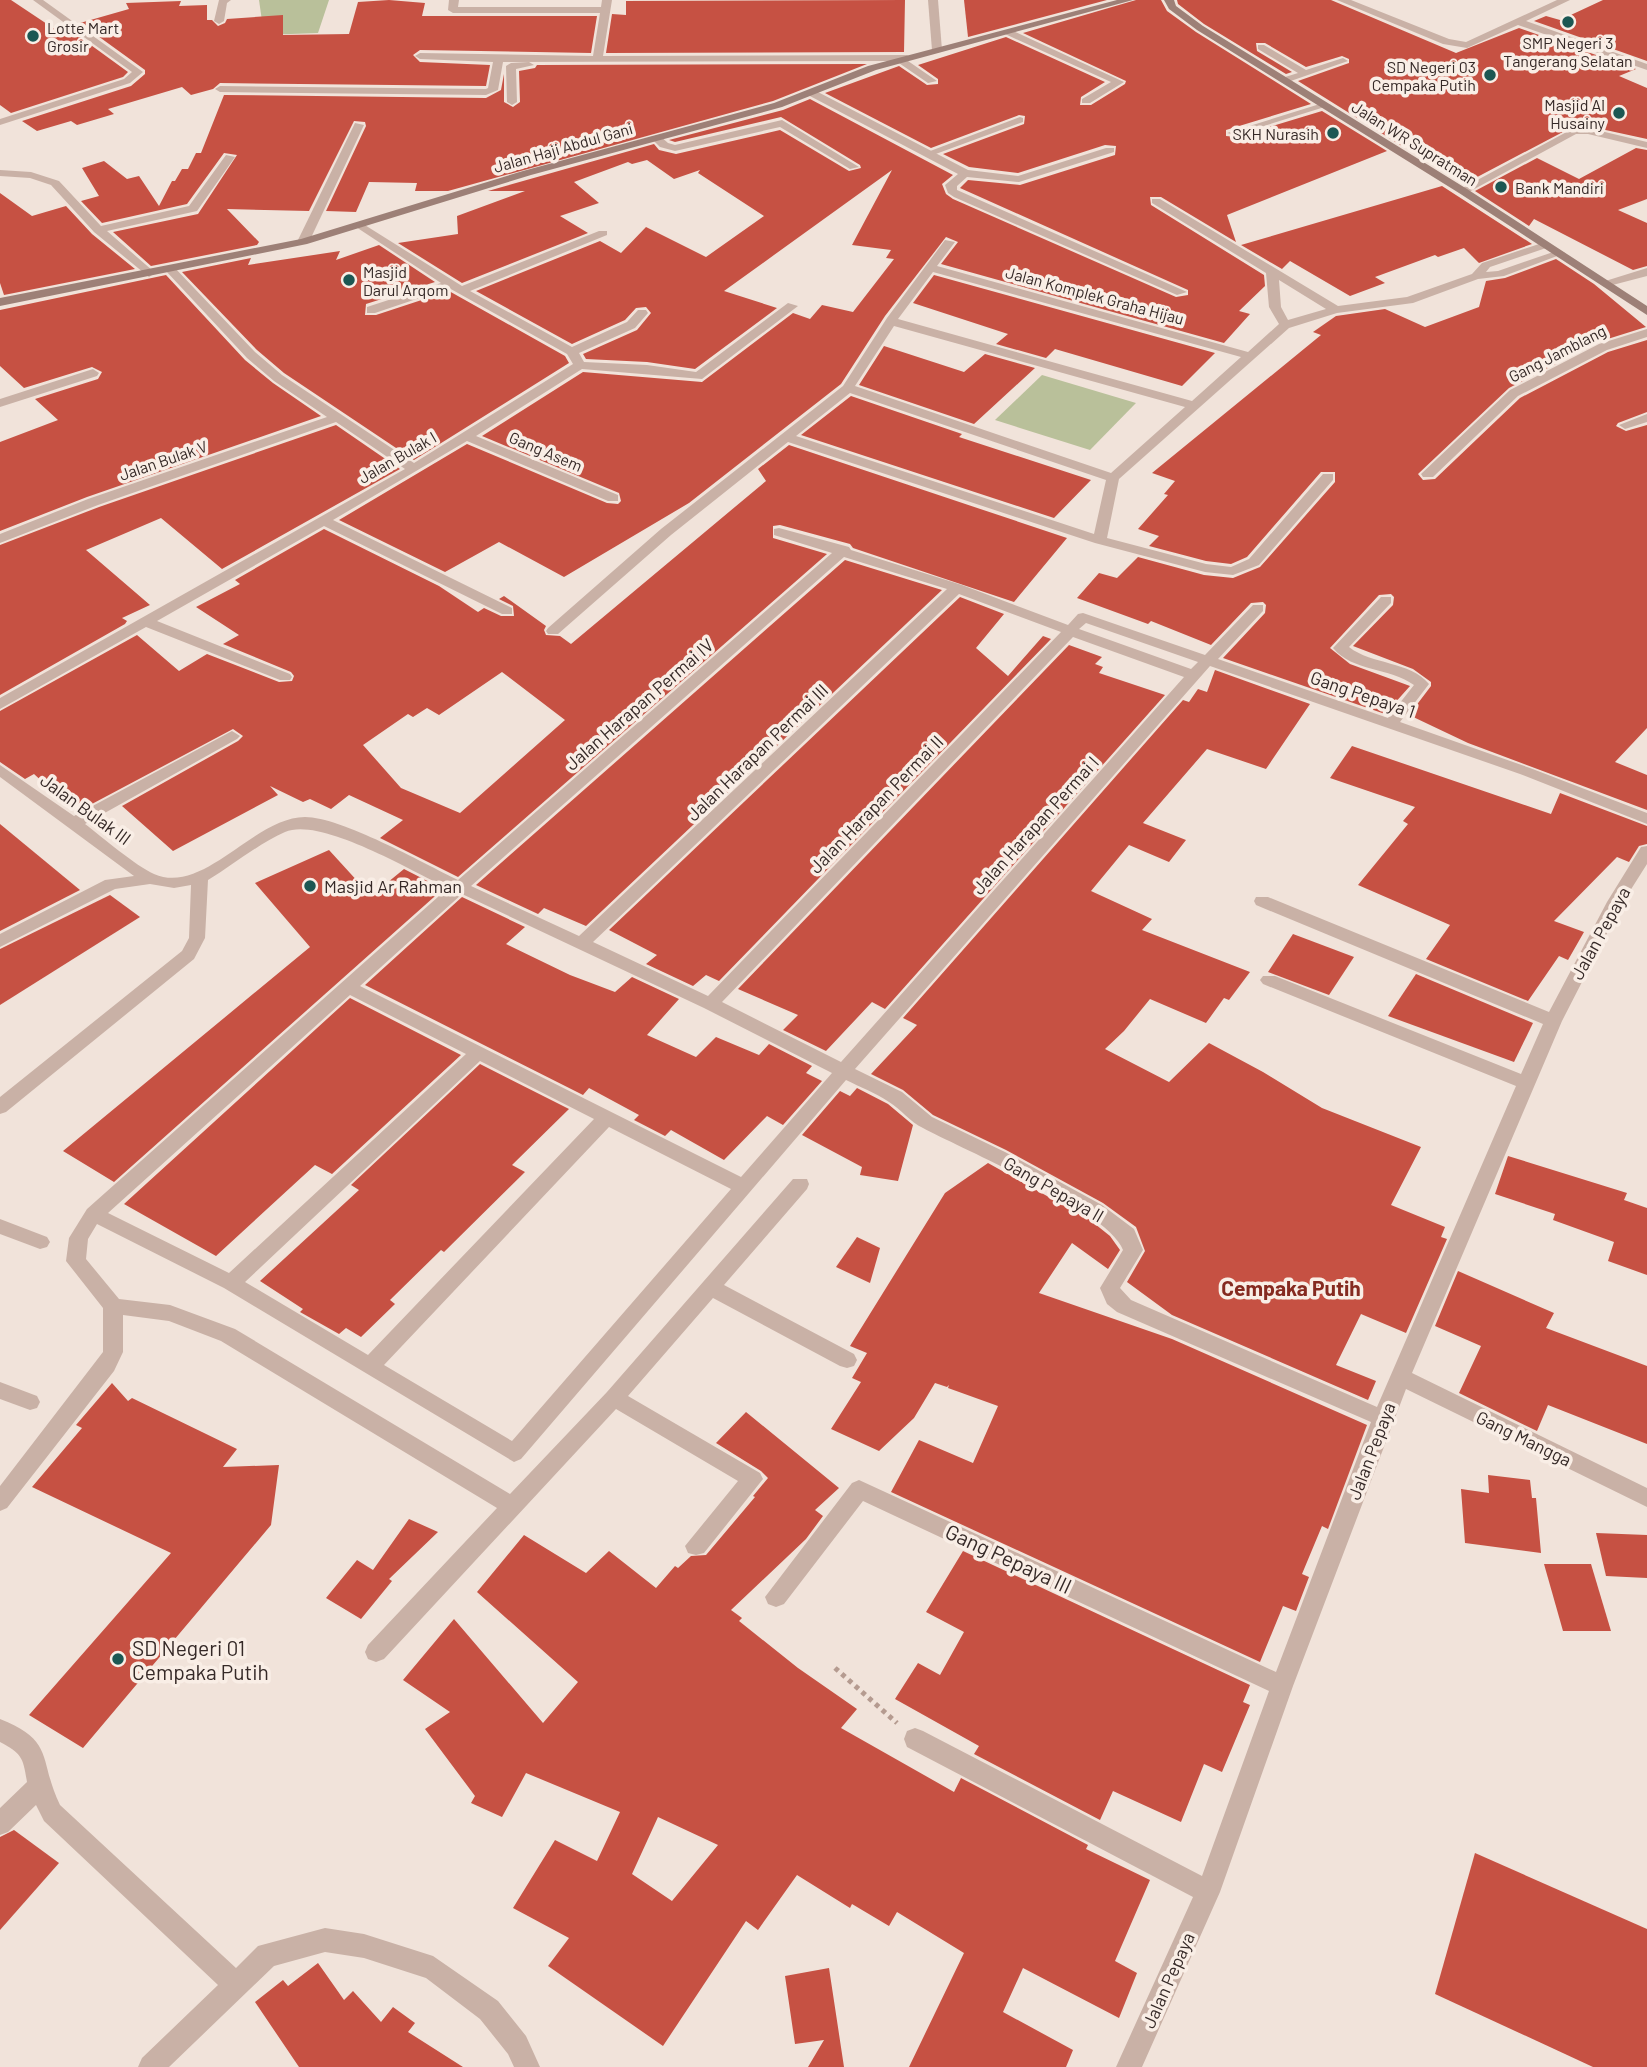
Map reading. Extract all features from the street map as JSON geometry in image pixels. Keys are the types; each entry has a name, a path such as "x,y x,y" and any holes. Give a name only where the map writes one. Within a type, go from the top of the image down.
{"street":[{"path":"219,21 222,2 226,0"},
{"path":"454,0 453,10 606,5 598,57"},
{"path":"933,0 937,50"},
{"name":"Jalan Haji Abdul Gani","path":"0,302 303,242 655,138 758,111 812,93 872,68 1128,0"},
{"name":"Jalan WR Supratman","path":"1169,0 1172,8 1184,17 1463,191 1647,311"},
{"path":"1342,0 1456,44 1469,45 1565,0"},
{"path":"1519,22 1647,66"},
{"path":"1008,32 1119,82 1086,101"},
{"path":"420,56 499,59 904,59 932,81"},
{"path":"219,89 486,92 493,90 499,59"},
{"path":"512,102 511,66 519,65 872,68"},
{"path":"812,93 965,173 1019,180 1110,150"},
{"path":"655,138 664,145 675,148 782,124 854,167"},
{"path":"303,242 359,125"},
{"path":"1463,191 1574,131 1588,131 1647,145"},
{"path":"97,230 193,209 230,157"},
{"path":"0,173 31,175 55,183 97,230 149,274"},
{"path":"965,173 951,185 952,191 958,195 1181,292"},
{"path":"1156,201 1336,310"},
{"path":"360,225 456,287 572,352 580,365 647,369 698,376 792,306"},
{"path":"371,310 456,287 603,233"},
{"path":"553,631 666,531 848,388 891,321 949,242"},
{"path":"1476,276 1486,265 1545,244"},
{"path":"1100,540 1113,478 1284,325 1336,310 1409,300 1476,276 1500,274 1559,253"},
{"name":"Jalan Komplek Graha Hijau","path":"931,268 1250,356"},
{"path":"170,269 251,355 278,378 414,469"},
{"path":"1272,271 1275,307 1284,325"},
{"path":"1605,283 1647,272"},
{"path":"572,352 631,326 642,313"},
{"path":"891,321 1194,406"},
{"name":"Gang Jamblang","path":"1428,474 1514,393 1604,346 1647,333"},
{"name":"Jalan Bulak I","path":"0,704 414,469 580,365"},
{"path":"3,398 93,373"},
{"path":"848,388 1113,478"},
{"name":"Jalan Bulak V","path":"0,539 93,502 339,418"},
{"path":"1625,425 1647,418"},
{"name":"Gang Asem","path":"465,436 613,498"},
{"path":"786,437 1100,540 1205,568 1233,571 1254,562 1328,477"},
{"path":"322,520 507,611"},
{"path":"779,532 844,550 957,588 1194,676"},
{"name":"Jalan Harapan Permai IV","path":"94,1214 461,886 844,550"},
{"name":"Jalan Harapan Permai III","path":"582,943 957,588"},
{"path":"1386,600 1342,643 1340,649 1348,655 1410,676 1422,684 1391,724"},
{"name":"Jalan Harapan Permai I","path":"369,1367 514,1453 845,1070 1194,676 1258,608"},
{"name":"Gang Pepaya 1","path":"1070,631 1083,617 1525,771 1647,819"},
{"path":"144,621 285,677"},
{"name":"Jalan Harapan Permai II","path":"710,1004 1070,631"},
{"path":"74,823 232,736"},
{"name":"Jalan Bulak III","path":"0,770 150,878"},
{"path":"0,941 111,884 150,878 174,883 200,878 281,827 305,822 336,829 461,886 845,1070"},
{"name":"Jalan Pepaya","path":"1129,2067 1208,1892 1383,1418 1553,1021 1639,877 1647,850"},
{"path":"0,1107 187,955 197,938 200,878"},
{"path":"1262,901 1553,1021"},
{"path":"1269,980 1528,1084"},
{"path":"348,987 744,1187"},
{"path":"231,1283 479,1052"},
{"name":"Gang Pepaya II","path":"845,1070 896,1097 926,1122 998,1157 1095,1210 1127,1234 1133,1250 1110,1288 1114,1298 1124,1306 1347,1405 1383,1418"},
{"path":"0,1502 107,1365 113,1353 113,1306 76,1261 79,1238 94,1214 231,1283 369,1367 607,1117"},
{"path":"376,1652 614,1398 800,1184"},
{"path":"0,1226 40,1242"},
{"path":"710,1287 847,1360"},
{"path":"113,1306 170,1313 228,1335 513,1507"},
{"name":"Gang Mangga","path":"1401,1377 1647,1498"},
{"path":"0,1390 30,1402"},
{"path":"614,1398 753,1479 696,1546"},
{"name":"Gang Pepaya III","path":"776,1597 859,1489 1282,1686"},
{"path":"0,1730 26,1744 35,1760 39,1786 52,1813 235,1984"},
{"path":"915,1738 1208,1892"},
{"path":"0,1824 39,1786"},
{"path":"151,2067 267,1955 325,1940 364,1945 433,1968 489,2010 517,2045 527,2067"}],"lane":[{"path":"0,122 127,81 138,72 37,0"},
{"path":"1261,47 1305,73"},
{"path":"1285,80 1343,61"},
{"path":"1232,133 1326,105"},
{"path":"930,153 1020,120"}],"path":[{"path":"835,1668 915,1738"}],"green space":[{"path":"259,0 329,0 318,33 264,35"},
{"path":"1042,375 1136,403 1090,450 995,420"}],"building":[{"name":"Lotte Mart Grosir","path":"0,0 11,0 56,30 66,27 128,72 123,77 11,113 0,105"},
{"path":"389,0 425,3 422,16 597,16 591,53 420,50 413,55 420,62 490,65 486,86 220,83 213,89 191,95 182,87 108,109 114,114 77,125 71,121 37,131 22,121 131,86 145,74 145,70 80,23 129,9 126,3 181,1 179,6 207,5 207,20 212,20 218,26 227,19 283,15 283,35 349,34 358,2"},
{"path":"905,0 904,52 606,53 612,14 626,15 626,1"},
{"path":"964,0 1107,0 968,37"},
{"path":"1136,0 1161,0 1167,11 1196,32 1311,104 1226,130 1226,136 1236,137 1322,111 1387,151 1227,215 1236,242 1161,197 1150,197 1151,205 1264,275 1265,286 1239,311 1250,314 1224,343 941,264 958,242 946,237 885,316 841,384 689,503 564,577 499,542 445,572 339,520 467,444 607,503 618,504 621,501 619,493 482,436 583,372 702,382 793,313 810,319 822,305 853,312 894,259 886,258 891,250 852,245 892,170 724,291 777,308 695,369 647,362 586,359 583,354 637,330 651,313 646,307 636,308 625,320 572,344 476,291 600,241 621,253 646,227 706,257 764,216 698,173 700,170 674,179 647,160 632,164 628,162 574,182 599,203 560,216 588,233 462,283 398,243 458,234 457,216 525,191 488,191 654,144 659,150 676,154 780,130 849,171 861,168 781,117 675,142 669,140 783,110 810,99 953,175 942,184 946,194 953,199 1176,297 1188,295 1188,290 960,188 968,180 1020,185 1115,155 1116,146 1105,145 1018,173 969,167 943,154 1024,124 1025,116 1019,115 931,148 825,93 899,66 927,85 938,84 938,79 918,65 1006,37 1105,82 1081,97 1080,105 1091,105 1126,81 1023,33"},
{"path":"1177,0 1331,0 1456,53 1519,28 1636,69 1619,76 1647,88 1647,139 1578,124 1464,184 1459,181 1474,176 1405,144 1402,146 1298,81 1349,63 1349,59 1342,56 1306,67 1265,43 1256,43 1257,51 1292,72 1286,74 1204,24 1178,4"},
{"path":"1603,0 1647,0 1647,61 1534,21 1546,16 1560,20"},
{"path":"867,64 773,101 448,191 415,191 417,183 369,182 356,212 326,211 366,126 365,122 354,121 309,211 227,209 259,242 257,245 151,266 113,232 198,214 237,155 224,153 187,204 102,223 81,201 99,196 82,168 104,161 127,179 139,176 159,206 172,181 175,181 182,169 188,169 196,153 201,153 224,95 486,98 501,90 504,74 504,102 513,107 520,102 519,71 535,68 537,65"},
{"path":"1636,148 1647,150 1647,199 1618,210 1647,223 1647,266 1633,270 1534,219 1529,226 1475,191 1537,158 1579,179"},
{"path":"1442,186 1532,244 1479,263 1464,248 1438,257 1435,255 1375,277 1385,283 1350,296 1290,261 1282,269 1241,245"},
{"path":"0,193 32,216 66,206 92,234 135,269 4,295 0,283"},
{"path":"379,245 435,282 366,304 365,315 376,315 449,291 565,356 569,363 414,460 284,373 257,350 182,272 251,258 248,265 340,251 336,260"},
{"path":"1556,259 1594,284 1646,327 1598,342 1509,388 1418,474 1423,480 1435,479 1520,398 1608,352 1647,340 1647,412 1616,426 1626,431 1647,425 1647,728 1615,762 1647,775 1647,810 1468,743 1409,715 1431,686 1431,682 1413,669 1353,646 1393,605 1394,597 1391,594 1379,595 1330,648 1350,664 1410,686 1385,714 1223,658 1265,613 1266,605 1263,602 1251,603 1211,645 1151,621 1148,624 1077,598 1099,573 1117,578 1138,557 1204,575 1233,578 1260,567 1335,482 1335,472 1321,472 1247,557 1231,564 1206,561 1149,546 1159,536 1138,529 1168,495 1164,494 1175,481 1152,473 1321,335 1313,332 1336,316 1385,309 1425,327 1479,307 1486,281 1505,278"},
{"path":"166,275 245,360 321,416 87,497 0,531 0,442 58,420 35,399 98,379 102,372 92,367 24,388 0,366 0,310"},
{"path":"934,275 1215,353 1182,386 1055,349 1046,358 996,344 1008,334 913,303"},
{"path":"884,346 964,372 985,354 1035,368 974,424 859,385"},
{"path":"851,396 962,434 959,437 1091,480 1054,518 801,435"},
{"path":"336,425 400,469 222,569 161,518 86,550 150,605 122,618 127,621 125,624 0,695 0,545 99,507"},
{"path":"789,445 1067,538 1014,602 853,548 850,544 780,525 773,526 773,538 827,554 458,877 380,838 403,820 349,795 331,809 310,799 303,802 270,786 278,795 173,851 122,806 238,741 243,736 233,729 90,805 85,800 71,808 34,774 25,779 0,762 0,711 137,635 179,671 207,654 279,682 292,681 294,676 291,672 223,644 239,635 196,607 240,584 235,580 324,529 439,586 478,612 484,608 501,616 514,616 513,606 499,599 504,596 546,626 546,635 560,636 571,644 766,481 758,469","holes":["502,672 565,720 460,813 401,788 363,745 408,714 413,717 427,708 439,715"]},
{"path":"845,560 942,590 586,926 544,908 538,914 476,885"},
{"path":"960,597 1004,614 976,648 1008,676 1043,636 1051,639 719,981 706,975 693,986 646,964 657,955 609,930"},
{"path":"1069,645 1102,657 1095,664 1103,667 1099,673 1165,695 885,1009 872,1002 826,1051 783,1030 798,1015 738,989"},
{"path":"1215,670 1310,704 1266,769 1207,749 1143,823 1186,840 1169,862 1129,845 1091,891 1152,919 1142,930 1250,972 1229,1000 1224,998 1206,1023 1150,999 1105,1049 1169,1082 1209,1043 1322,1108 1421,1147 1391,1205 1445,1227 1441,1237 1447,1239 1406,1333 1361,1314 1336,1365 1376,1381 1368,1400 1172,1315 1127,1282 1145,1251 1136,1227 1103,1203 1006,1150 933,1115 903,1090 871,1074 917,1025 903,1018 1183,700 1189,702 1198,689 1207,692"},
{"path":"1352,746 1551,814 1560,793 1647,826 1647,844 1639,846 1629,862 1617,857 1554,921 1584,932 1568,960 1559,956 1528,1001 1426,959 1450,925 1358,885 1408,824 1403,821 1415,807 1330,778"},
{"path":"0,824 80,890 0,931"},
{"path":"329,850 371,896 404,869 443,889 114,1182 63,1151 310,947 255,883"},
{"path":"110,895 140,917 0,1005 0,949"},
{"path":"462,897 525,927 506,944 570,975 615,992 632,977 679,999 647,1035 696,1057 716,1037 759,1055 769,1044 812,1066 806,1073 822,1081 783,1125 767,1116 724,1160 671,1130 665,1136 634,1120 639,1115 589,1088 583,1095 365,985"},
{"path":"1293,934 1354,957 1329,995 1268,972"},
{"path":"1416,974 1533,1023 1514,1062 1388,1016"},
{"path":"350,998 461,1055 332,1174 315,1165 216,1256 124,1204"},
{"path":"480,1064 569,1109 512,1165 525,1172 444,1252 441,1250 390,1300 395,1304 361,1337 346,1328 339,1334 300,1312 303,1309 260,1281 359,1190 351,1185"},
{"path":"857,1088 888,1104 913,1125 898,1181 860,1175 862,1167 802,1135 840,1091 850,1096"},
{"path":"1508,1156 1627,1193 1624,1200 1647,1208 1647,1275 1608,1261 1614,1242 1553,1220 1555,1214 1495,1194"},
{"path":"988,1163 1090,1220 1110,1236 1120,1250 1108,1269 1072,1243 1039,1293 1172,1339 1367,1425 1328,1529 1322,1526 1302,1574 1309,1577 1296,1611 1283,1606 1260,1662 891,1492 919,1440 973,1463 998,1406 948,1388 949,1385 947,1387 935,1383 914,1418 879,1451 831,1429 861,1382 852,1378 867,1353 850,1346 945,1193"},
{"path":"857,1237 880,1248 870,1283 836,1267"},
{"path":"1458,1271 1554,1313 1546,1328 1647,1366 1647,1444 1548,1405 1537,1431 1459,1393 1481,1346 1435,1326"},
{"path":"112,1383 128,1401 132,1398 237,1449 223,1467 279,1465 271,1525 83,1748 29,1715 171,1553 32,1487 82,1428 76,1425"},
{"path":"746,1412 839,1488 815,1510 823,1516 806,1539 731,1610 742,1618 739,1621 798,1668 857,1709 841,1728 954,1792 961,1778 1088,1845 1086,1849 1150,1880 1115,1961 1137,1973 1119,2018 1023,1968 1003,2012 1073,2050 1066,2067 909,2067 964,1953 897,1912 889,1926 852,1904 850,1908 797,1875 758,1930 746,1921 663,2046 548,1966 569,1938 513,1908 555,1840 597,1861 620,1812 526,1773 502,1817 471,1803 475,1796 425,1729 450,1712 403,1680 454,1619 543,1723 578,1682 477,1592 524,1535 586,1573 609,1551 656,1588 675,1566 678,1568 691,1556 706,1555 768,1478 716,1443","holes":["658,1817 718,1845 672,1901 632,1874"]},
{"path":"1488,1475 1530,1480 1532,1498 1536,1498 1541,1553 1465,1543 1461,1489 1489,1493"},
{"path":"409,1519 438,1532 389,1579 392,1581 361,1619 326,1598 357,1560 373,1570"},
{"path":"1596,1533 1647,1535 1647,1578 1606,1576"},
{"path":"963,1551 1250,1685 1243,1702 1250,1705 1222,1772 1204,1764 1181,1822 1113,1791 1100,1820 974,1754 979,1746 895,1699 918,1663 940,1675 964,1632 926,1612"},
{"path":"1544,1564 1591,1564 1611,1631 1563,1631"},
{"path":"14,1830 59,1863 0,1930 0,1837"},
{"path":"1475,1853 1647,1929 1647,2067 1593,2067 1435,1994"},
{"path":"318,1963 344,2000 353,1991 381,2022 393,2007 415,2023 408,2032 463,2067 299,2067 255,2002 283,1980 288,1986"},
{"path":"829,1968 844,2067 808,2067 824,2040 795,2044 785,1976"}],"place":[{"name":"SMP Negeri 3 Tangerang Selatan","path":"1568,22"},
{"name":"Lotte Mart Grosir","path":"33,36"},
{"name":"SD Negeri 03 Cempaka Putih","path":"1490,75"},
{"name":"Masjid Al Husainy","path":"1619,113"},
{"name":"SKH Nurasih","path":"1333,133"},
{"name":"Bank Mandiri","path":"1501,187"},
{"name":"Masjid Darul Arqom","path":"349,280"},
{"name":"Masjid Ar Rahman","path":"310,886"},
{"name":"SD Negeri 01 Cempaka Putih","path":"118,1659"}],"district":[{"name":"Cempaka Putih","path":"1291,1287"}]}
